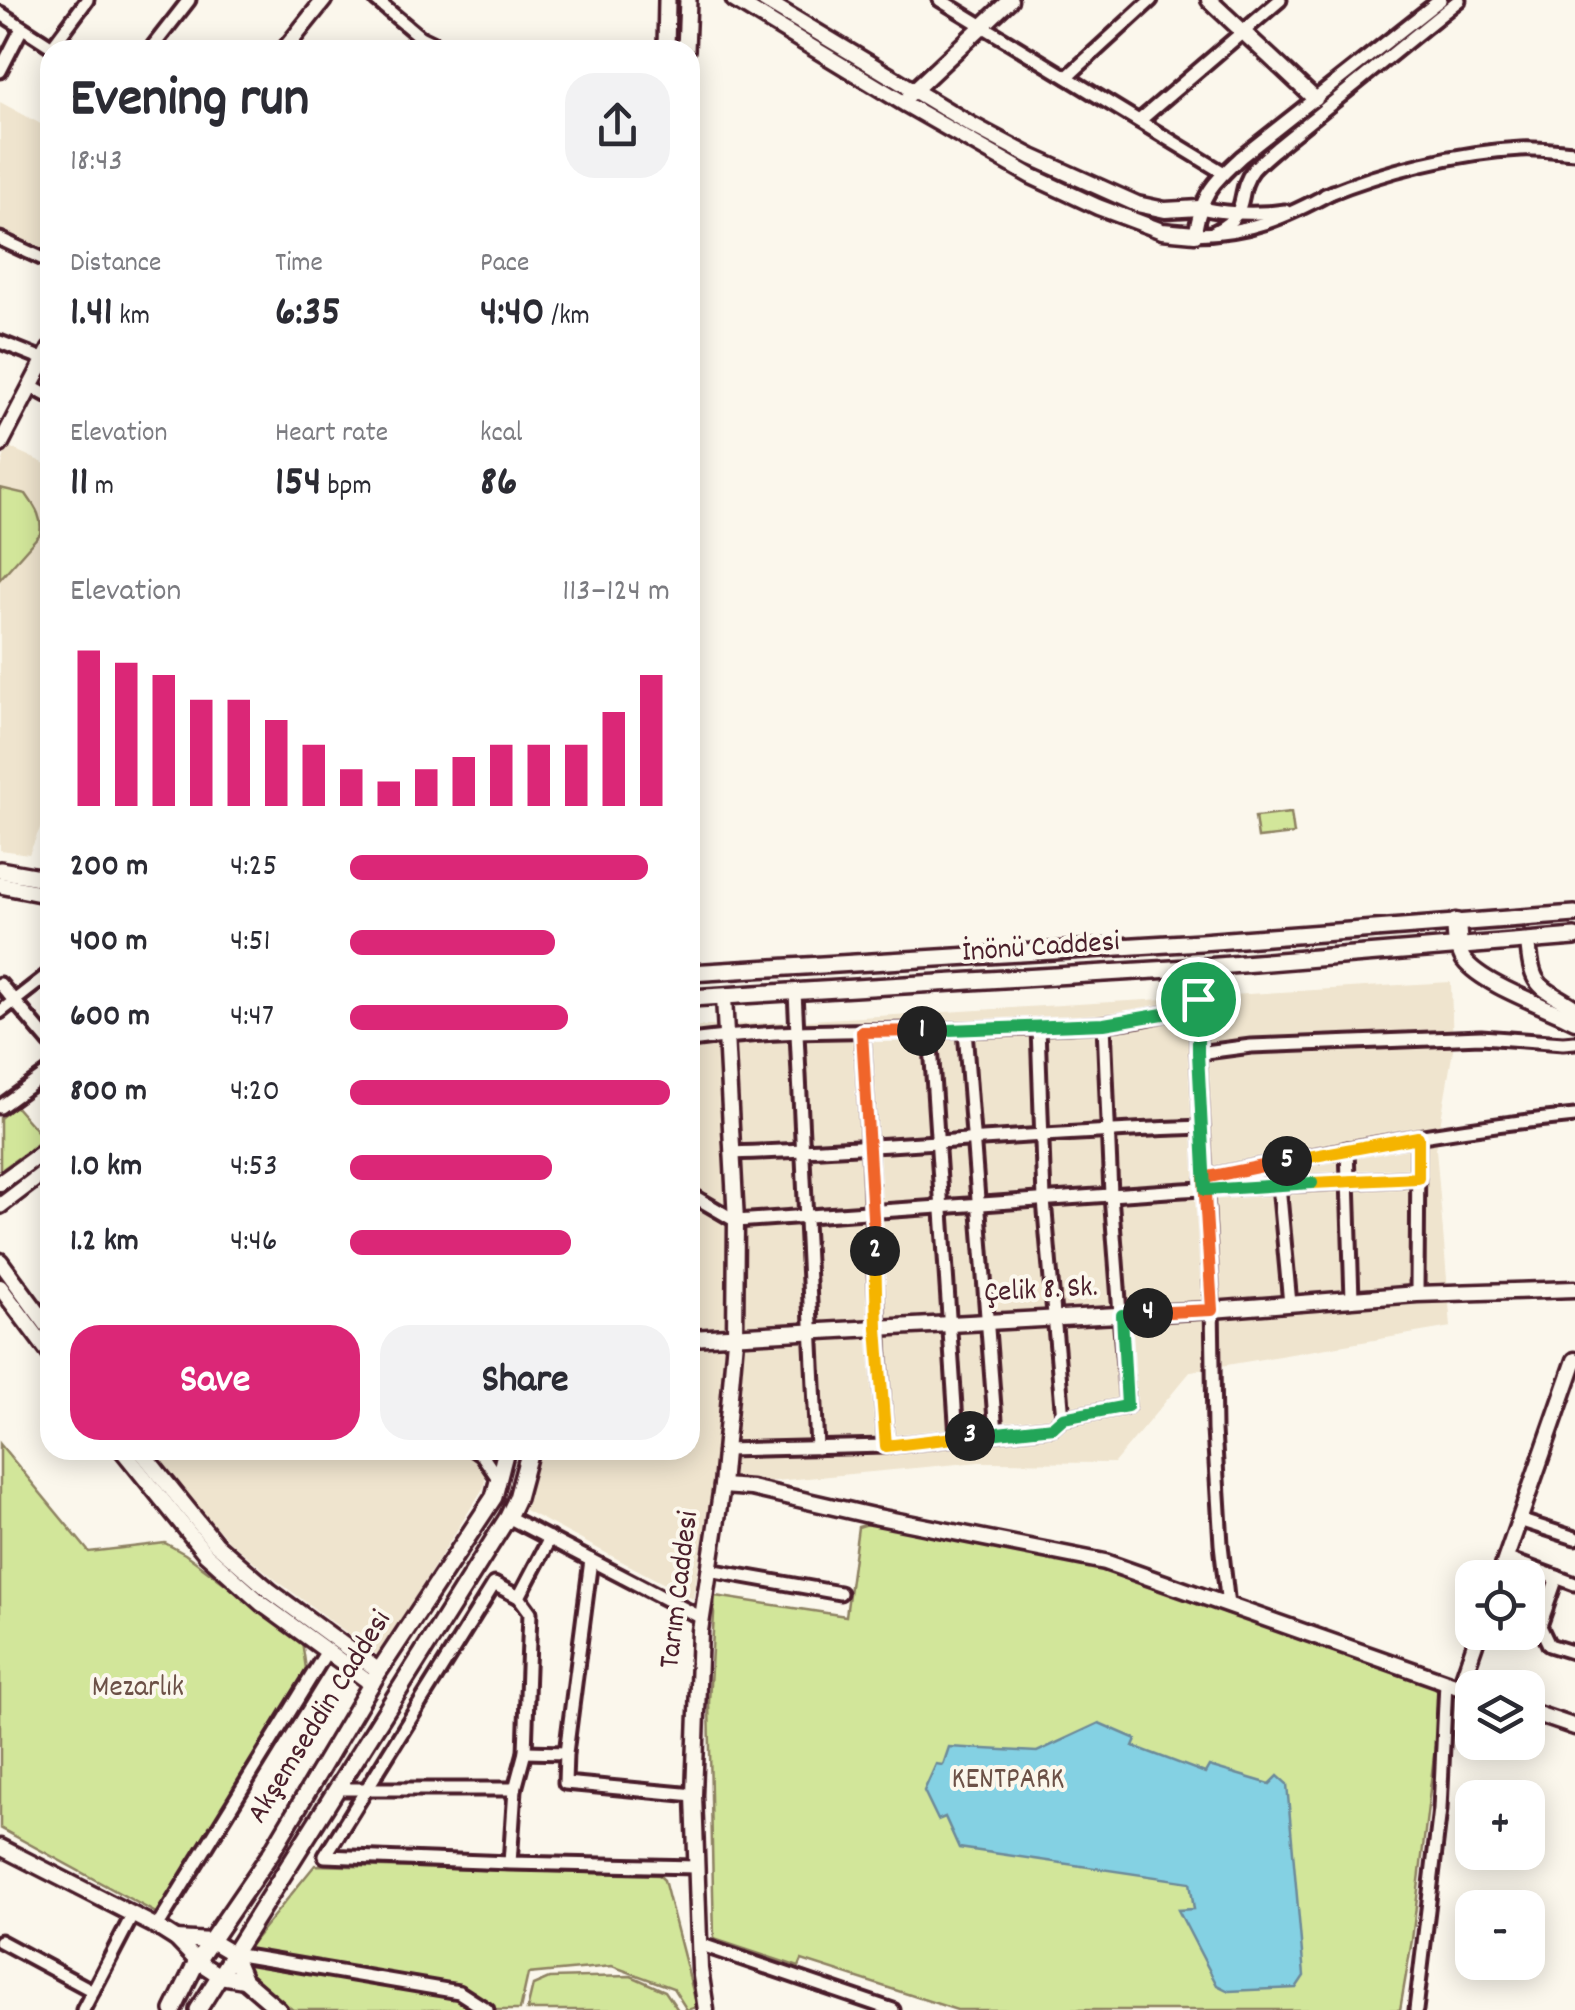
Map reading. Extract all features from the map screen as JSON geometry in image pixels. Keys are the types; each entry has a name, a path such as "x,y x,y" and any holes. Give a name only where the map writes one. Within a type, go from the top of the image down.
{"main road":[{"path":"666,40 667,0"},
{"path":"686,40 688,7 702,0"},
{"path":"2,874 40,878"},
{"path":"2,874 40,891"},
{"name":"İnönü Caddesi","path":"700,972 1575,914"},
{"path":"1456,923 1458,946"},
{"name":"İnönü Caddesi","path":"700,998 1575,938"},
{"name":"Akşemseddin Caddesi","path":"173,2010 197,1962 494,1497 504,1460"},
{"name":"Akşemseddin Caddesi","path":"198,2010 508,1516 518,1498 528,1460"}],"street":[{"path":"60,40 87,0"},
{"path":"158,40 189,0"},
{"path":"292,40 324,0"},
{"path":"376,0 426,40"},
{"path":"734,0 1031,176 1162,231 1226,234 1284,218 1332,192"},
{"path":"765,0 1032,157 1137,204 1166,210 1200,208 1238,214 1286,211 1410,168 1469,155 1522,149 1575,152"},
{"path":"940,0 1224,173"},
{"path":"901,101 1010,0"},
{"path":"1067,77 1151,0"},
{"path":"1208,0 1315,99"},
{"path":"1139,121 1280,0"},
{"path":"1202,234 1200,208 1207,192 1224,173 1440,0"},
{"path":"1202,234 1227,225 1238,214 1253,170 1278,147 1459,0"},
{"path":"0,13 40,40"},
{"path":"0,70 22,28"},
{"path":"417,40 420,37"},
{"path":"0,239 40,257"},
{"path":"0,342 40,352"},
{"path":"0,444 40,366"},
{"path":"30,386 40,392"},
{"path":"1528,941 1532,976 1545,990 1575,1008"},
{"path":"1458,946 1464,960 1478,972 1575,1021"},
{"path":"1206,966 1198,999 1198,1053 1212,1310 1214,1430 1228,1606"},
{"path":"0,1012 40,982"},
{"path":"0,984 40,1031"},
{"path":"795,992 817,1448"},
{"name":"Tarım Caddesi","path":"706,2010 699,1944 694,1794 702,1618 722,1486 735,1336 736,1221 724,997"},
{"path":"700,1039 797,1032 1104,1024 1163,1014 1198,999"},
{"path":"725,1450 886,1446 1053,1427 1063,1418 1127,1406 1104,1024"},
{"path":"1038,1027 1044,1200 1063,1418"},
{"path":"930,1030 957,1437"},
{"path":"965,1030 996,1433"},
{"path":"862,1032 886,1446"},
{"path":"1198,1053 1252,1046 1481,1037 1575,1042"},
{"path":"0,1107 40,1078"},
{"path":"700,1200 736,1221 1112,1196 1204,1184 1346,1149 1503,1123 1575,1116"},
{"path":"732,1153 1202,1127"},
{"path":"1417,1294 1418,1137"},
{"path":"1346,1149 1352,1299"},
{"path":"0,1183 40,1155"},
{"path":"0,1206 40,1176"},
{"path":"1204,1184 1279,1185 1418,1178"},
{"path":"1279,1185 1290,1304"},
{"path":"0,1261 40,1315"},
{"path":"0,1287 40,1341"},
{"name":"Çelik 8. Sk.","path":"700,1338 1212,1310 1417,1294 1575,1290"},
{"path":"1575,1360 1505,1558 1575,1584"},
{"path":"130,1460 206,1554 261,1603 327,1651 376,1678"},
{"path":"148,1460 216,1544 376,1678"},
{"path":"485,1460 499,1480"},
{"path":"722,1486 751,1488 1105,1562 1455,1685"},
{"path":"508,1516 702,1618"},
{"path":"1519,1520 1575,1538"},
{"path":"519,1597 550,1538"},
{"path":"591,1560 566,1754 566,1783 694,1794"},
{"path":"708,1570 840,1593"},
{"path":"1557,1578 1541,1631 1549,1644 1575,1654"},
{"path":"510,1863 515,1789 525,1752 530,1612 519,1597 494,1584 326,1856 510,1863 696,1867"},
{"path":"157,1926 327,1651"},
{"path":"1545,1717 1575,1728"},
{"path":"1416,2010 1455,1718"},
{"path":"525,1752 566,1754"},
{"path":"339,1789 515,1789"},
{"path":"0,1848 157,1926 176,1938 197,1962 220,1976 244,1980"},
{"path":"83,2010 133,1914"},
{"path":"176,1938 211,1941 234,1954 459,1992 488,2010"},
{"path":"0,1941 92,1990"},
{"path":"699,1944 892,2010"},
{"path":"234,1954 244,1980 279,2010"}],"shaded area":[{"path":"0,102 40,124 40,252 0,234"},
{"path":"7,446 40,461 40,828 29,854 0,850 0,472"},
{"path":"1451,982 1453,1050 1436,1149 1451,1327 1191,1371 1114,1463 979,1462 742,1484 713,1482 693,1599 523,1509 534,1460 700,1460 700,1026"},
{"path":"161,1460 478,1460 486,1471 484,1487 378,1656 276,1580 229,1541"}],"green space":[{"path":"0,488 26,494 38,512 40,534 0,579"},
{"path":"1291,813 1294,834 1258,838 1255,817"},
{"path":"15,1106 40,1134 40,1142 0,1171 0,1118"},
{"name":"Mezarlık","path":"0,1444 89,1552 165,1543 302,1641 307,1676 158,1914 0,1828"},
{"name":"KENTPARK","path":"878,1521 1116,1569 1434,1686 1441,1697 1400,2010 957,2010 802,1960 799,1967 714,1939 709,1702 715,1596 846,1616 858,1527"},
{"path":"315,1865 659,1875 664,1880 696,2003 687,2010 673,1988 612,1966 528,1974 520,2010 293,2010 251,1977 243,1965 246,1950"},
{"path":"631,1976 665,1991 678,2010 527,2010 533,1985 549,1978"}],"water":[{"path":"1099,1723 1136,1739 1133,1746 1205,1773 1209,1766 1270,1784 1278,1776 1287,1784 1304,1976 1296,1988 1229,1991 1217,1985 1178,1910 1194,1909 1190,1882 959,1848 945,1817 938,1820 924,1791 936,1764 943,1765 949,1747 1037,1752"}],"route":[{"path":"1198,999 1163,1014 1104,1024 862,1032 886,1446 1053,1427 1063,1418 1127,1406 1122,1315 1212,1310 1204,1178 1329,1152 1418,1137 1418,1178 1205,1190 1198,1053 1198,999"}]}
